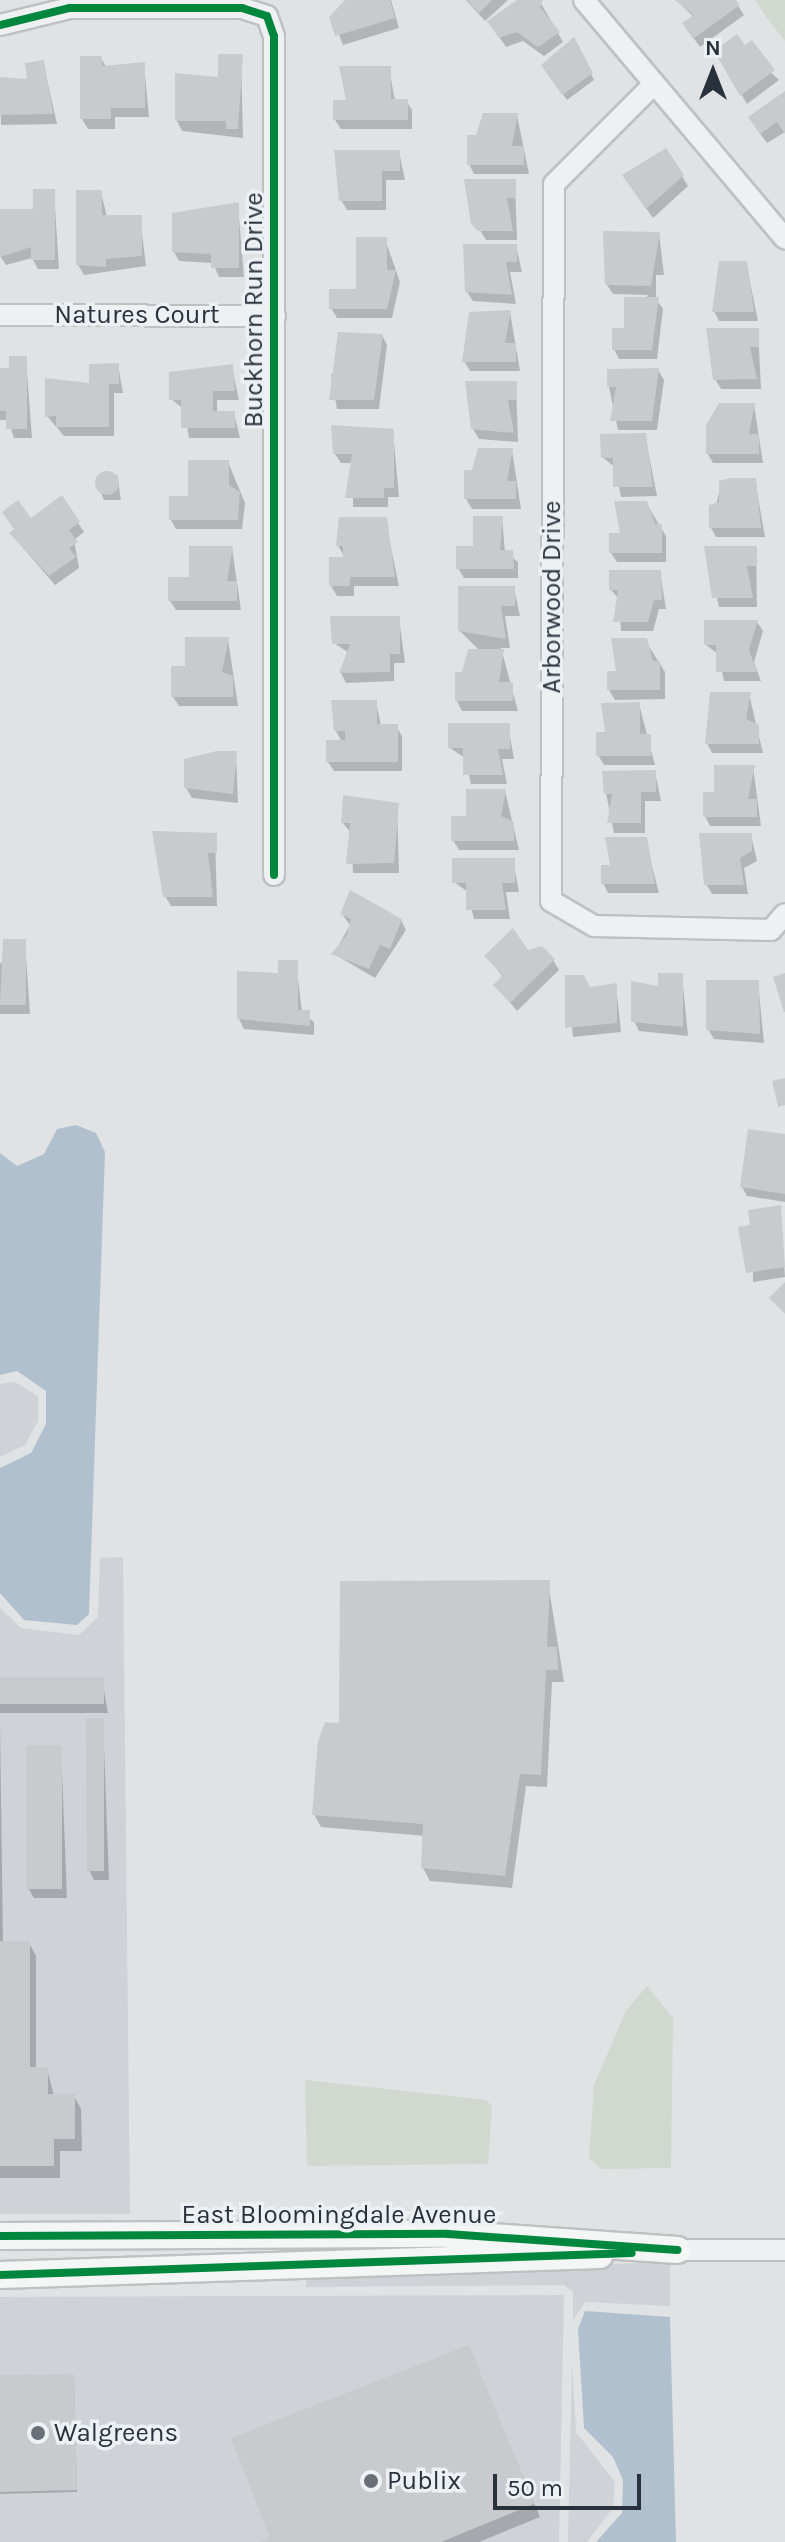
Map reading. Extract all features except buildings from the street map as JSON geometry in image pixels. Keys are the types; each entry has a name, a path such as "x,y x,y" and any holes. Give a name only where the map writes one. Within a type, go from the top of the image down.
{"main road":[{"name":"East Bloomingdale Avenue","path":"0,2236 448,2234 677,2250"},
{"path":"0,2275 677,2250"}],"street":[{"path":"584,0 785,239"},
{"name":"Buckhorn Run Drive","path":"0,25 70,8 242,8 267,16 274,36 274,875"},
{"name":"Arborwood Drive","path":"653,85 554,184 551,901 594,926 771,930 785,914"},
{"name":"Natures Court","path":"0,315 275,316"},
{"path":"677,2250 785,2250"}],"shaded area":[{"path":"755,0 785,0 785,41 767,18"},
{"path":"15,1382 38,1396 38,1421 25,1445 0,1457 0,1384"},
{"path":"123,1557 130,2214 0,2214 0,1608 21,1628 79,1635 98,1617 100,1558"},
{"path":"647,1986 673,2018 671,2168 601,2169 589,2158 594,2085 626,2011"},
{"path":"305,2080 486,2100 492,2106 488,2164 307,2166"},
{"path":"670,2262 670,2306 585,2302 573,2320 573,2292 564,2285 306,2287 306,2275"},
{"path":"564,2295 559,2542 0,2542 0,2297"},
{"path":"572,2363 576,2432 615,2482 613,2508 587,2542 568,2542"}],"water":[{"path":"76,1125 96,1133 105,1152 89,1614 77,1625 24,1620 0,1593 0,1468 31,1453 46,1424 46,1391 17,1371 0,1375 0,1153 17,1166 44,1154 57,1129"},
{"path":"585,2311 670,2317 676,2542 596,2542 622,2513 623,2480 613,2457 584,2428 578,2329"}],"cycle path":[{"path":"0,25 70,8 242,8 267,16 274,36 274,875"},
{"path":"0,2236 448,2234 677,2250"},
{"path":"0,2275 632,2253"}],"place":[{"name":"Walgreens","path":"38,2433"},
{"name":"Publix","path":"371,2481"}]}
